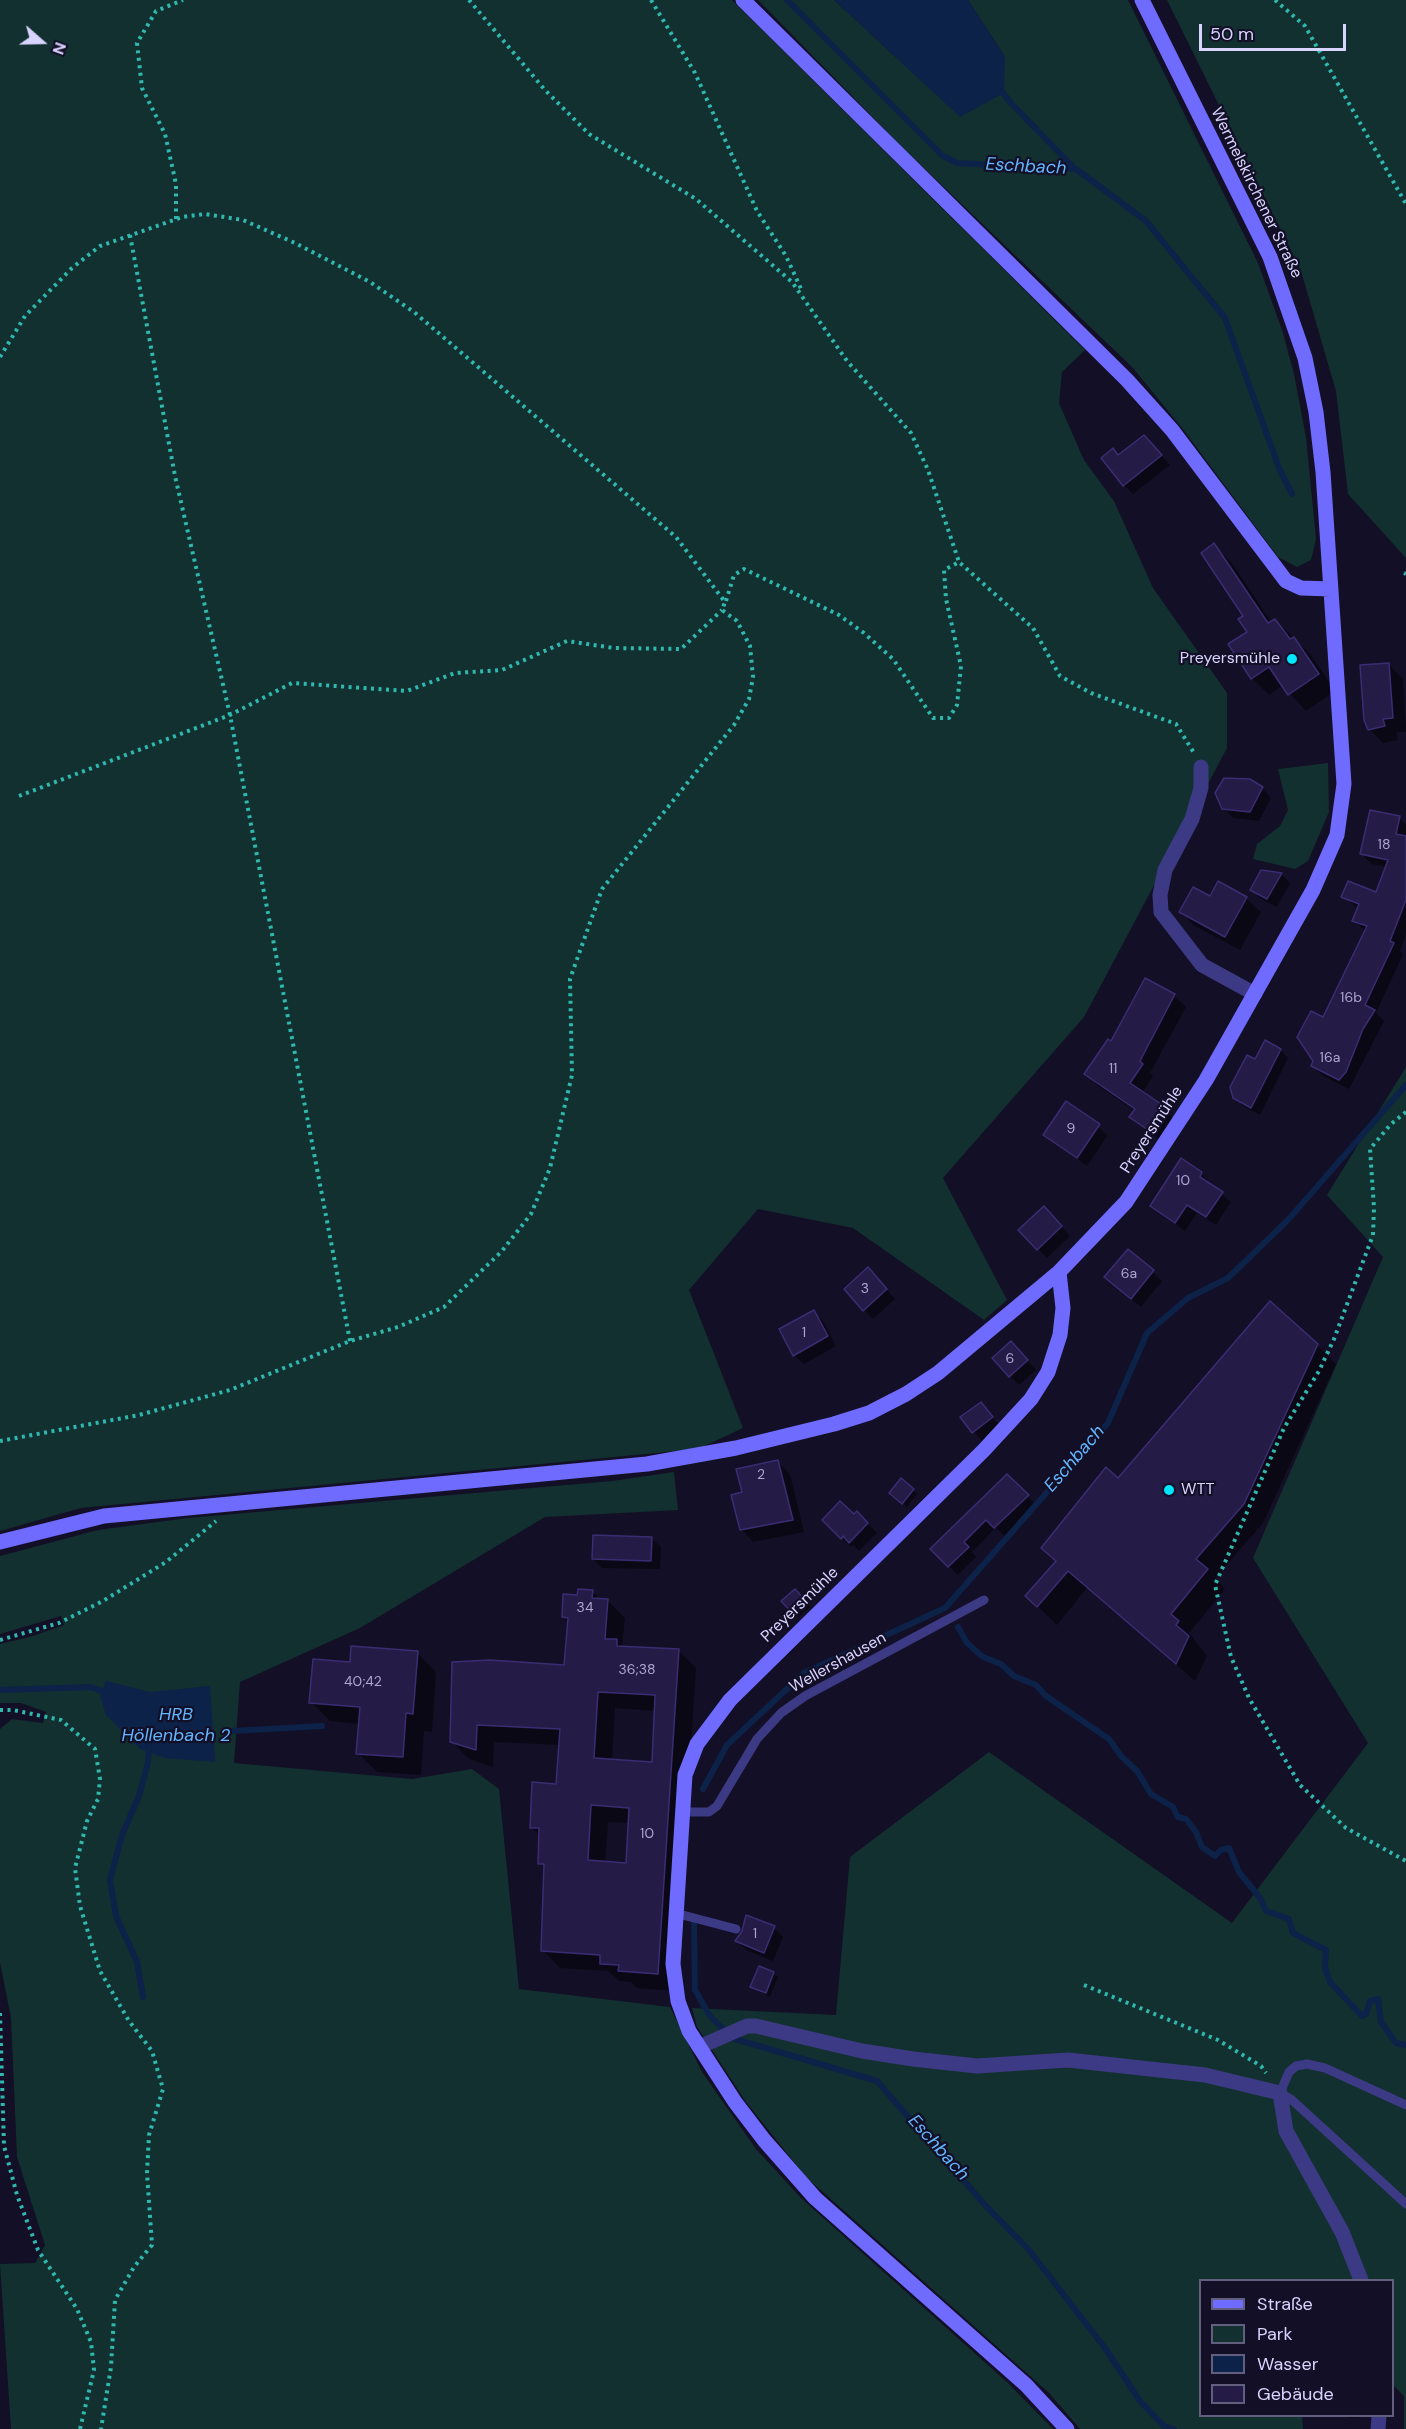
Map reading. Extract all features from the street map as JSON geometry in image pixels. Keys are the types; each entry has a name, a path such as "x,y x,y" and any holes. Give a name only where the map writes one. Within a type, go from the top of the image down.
{"main road":[{"path":"743,0 1127,380 1172,430 1286,581 1301,588 1331,590"},
{"name":"Wermelskirchener Straße","path":"1142,0 1270,257 1301,343 1320,437 1331,590"},
{"name":"Preyersmühle","path":"0,1542 104,1516 647,1464 736,1448 869,1413 906,1394 938,1373 1059,1272 1126,1202 1153,1163 1255,994 1313,890 1333,847 1340,822 1344,784 1331,590"},
{"name":"Preyersmühle","path":"1059,1272 1063,1299 1062,1326 1053,1360 1039,1388 1021,1412 719,1712 697,1744 685,1775 681,1812 674,1977 681,2012 699,2047 748,2120 815,2198 1026,2385 1067,2429"}],"street":[{"path":"1201,767 1201,788 1192,819 1165,870 1160,895 1161,912 1202,966 1255,994"},
{"path":"699,2047 747,2026 913,2059 977,2066 1028,2061 1080,2061 1205,2075 1280,2093 1286,2131 1342,2232 1361,2279"}],"lane":[{"name":"Wellershausen","path":"681,1812 710,1812 717,1806 757,1739 781,1713 828,1682 949,1621 984,1600"},
{"path":"675,1913 736,1929"},
{"path":"1406,2105 1325,2068 1307,2064 1296,2066 1289,2072 1280,2093 1292,2100 1406,2204"}],"path":[{"path":"176,219 176,184 172,164 165,134 142,88 137,43 156,11 183,0"},
{"path":"469,0 545,90 589,134 696,199 792,282 847,361 911,433 928,470 959,562 1033,628 1060,676 1091,693 1176,724 1201,767"},
{"path":"651,0 695,73 757,212 786,256 804,298"},
{"path":"1275,0 1305,27 1406,204"},
{"path":"0,357 25,316 72,268 99,246 176,219 205,214 243,220 295,243 370,282 414,312 676,537 725,602"},
{"path":"130,235 175,476 230,716 350,1341"},
{"path":"19,796 230,716 292,683 406,691 455,673 502,670 567,641 614,648 681,649 722,610 735,575 744,569 838,615 864,633 893,659 933,718 949,718 957,705 961,666 946,599 944,570 959,562"},
{"path":"0,1441 139,1415 230,1390 350,1341 398,1327 444,1307 502,1251 531,1214 550,1168 572,1075 570,979 602,889 734,725 749,699 753,676 750,646 737,621 722,610"},
{"path":"1406,1112 1391,1124 1370,1149 1374,1208 1373,1235 1334,1339 1319,1371 1284,1428 1215,1585 1231,1657 1249,1698 1300,1785 1346,1828 1406,1861"},
{"path":"0,1640 59,1623 103,1601 166,1562 237,1502"},
{"path":"0,1710 13,1710 61,1720 95,1749 100,1779 98,1799 87,1821 75,1868 80,1906 100,1971 129,2021 152,2051 163,2089 149,2135 147,2173 152,2245 134,2267 115,2300 111,2367 101,2429"},
{"path":"1084,1984 1218,2040 1261,2066 1280,2093"},
{"path":"0,2013 4,2146 17,2195 38,2250 77,2309 91,2342 94,2370 80,2429"}],"green space":[{"path":"0,0 732,0 1085,350 1062,372 1059,403 1084,460 1114,501 1153,588 1227,693 1227,748 1084,1017 943,1178 1007,1300 984,1320 853,1228 758,1209 689,1290 743,1428 698,1449 81,1508 0,1531"},
{"path":"758,0 834,0 961,117 1005,57 968,0 1128,0 1258,263 1283,333 1294,374 1306,437 1316,539 1311,560 1297,567 1278,557 1182,428 1132,367 904,149"},
{"path":"1167,0 1406,0 1406,558 1348,494 1336,391 1301,271"},
{"path":"1328,763 1329,812 1308,861 1295,869 1253,859 1257,844 1280,826 1288,810 1278,769"},
{"path":"1406,1067 1406,2429 1404,2429 1404,2396 1394,2386 1394,2279 1199,2279 1199,2417 1302,2417 1303,2429 1080,2429 1048,2392 806,2177 746,2102 697,2027 692,2008 836,2015 850,1857 989,1752 1232,1923 1368,1743 1253,1558 1383,1257 1327,1195"},
{"path":"674,1472 678,1510 545,1517 360,1628 240,1682 234,1763 412,1779 472,1769 499,1789 519,1989 670,2007 702,2072 756,2149 801,2198 1007,2382 1053,2429 11,2429 0,2264 35,2263 45,2245 17,2157 11,2018 0,1962 0,1729 12,1719 43,1723 46,1712 21,1703 0,1703 0,1644 64,1625 61,1616 0,1634 0,1556 98,1530 188,1518 612,1481"}],"water":[{"path":"834,0 968,0 1005,57 1004,93 960,117"},
{"name":"HRB Höllenbach 2","path":"106,1681 150,1692 210,1686 215,1762 165,1758 140,1749 106,1715 100,1696"}],"building":[{"path":"1144,435 1162,455 1123,486 1101,458 1113,448 1118,455"},
{"path":"1214,543 1268,623 1275,619 1290,639 1294,637 1319,674 1288,695 1269,667 1251,679 1228,644 1247,632 1238,619 1243,616 1201,553"},
{"path":"1389,663 1393,718 1383,719 1385,726 1368,730 1364,720 1360,665"},
{"path":"1224,778 1250,779 1263,787 1250,812 1222,809 1215,793"},
{"path":"1370,810 1400,816 1396,834 1406,836 1406,900 1390,941 1394,943 1365,1005 1375,1010 1363,1029 1346,1072 1339,1080 1311,1066 1313,1061 1297,1037 1311,1011 1323,1017 1367,926 1352,921 1359,904 1341,897 1348,881 1376,892 1388,860 1360,854"},
{"path":"1261,870 1282,873 1267,899 1250,890"},
{"path":"1218,881 1247,897 1225,937 1179,912 1193,887 1210,896"},
{"path":"1145,978 1175,994 1140,1061 1143,1064 1130,1083 1164,1106 1148,1130 1129,1117 1135,1109 1084,1074 1108,1039 1111,1041"},
{"path":"1265,1040 1281,1049 1251,1108 1233,1098 1230,1087 1247,1055 1255,1059"},
{"path":"1066,1101 1100,1124 1077,1158 1043,1135"},
{"path":"1181,1158 1202,1172 1200,1177 1223,1192 1206,1217 1187,1205 1175,1223 1150,1206"},
{"path":"1044,1206 1062,1226 1037,1250 1018,1230"},
{"path":"1128,1249 1154,1270 1131,1299 1104,1277"},
{"path":"868,1267 887,1289 863,1311 844,1289"},
{"name":"WTT","path":"1270,1301 1318,1344 1244,1504 1196,1559 1208,1569 1171,1614 1179,1621 1176,1625 1189,1636 1176,1664 1068,1571 1037,1607 1025,1596 1056,1561 1041,1548 1106,1467 1118,1478"},
{"path":"814,1310 828,1336 793,1356 779,1329"},
{"path":"1011,1341 1028,1360 1009,1377 992,1358"},
{"path":"981,1402 993,1417 972,1433 960,1417"},
{"path":"778,1460 793,1520 740,1530 731,1495 742,1492 736,1469"},
{"path":"1007,1474 1029,1495 994,1528 986,1520 964,1542 969,1547 948,1567 930,1549"},
{"path":"901,1478 914,1489 902,1504 889,1493"},
{"path":"840,1501 854,1514 857,1511 868,1523 849,1543 843,1536 841,1539 822,1520"},
{"path":"593,1535 652,1537 651,1561 592,1559"},
{"path":"578,1589 593,1590 592,1598 608,1599 605,1639 617,1639 617,1646 679,1649 658,1974 618,1971 619,1965 600,1964 600,1955 541,1951 544,1864 538,1864 539,1828 530,1828 532,1782 556,1784 560,1729 477,1725 476,1750 450,1742 452,1662 490,1660 564,1665 568,1618 562,1617 563,1594 577,1595","holes":["598,1692 655,1695 652,1762 594,1758","591,1805 629,1808 626,1863 588,1860"]},
{"path":"795,1589 807,1602 793,1614 781,1601"},
{"path":"351,1646 418,1651 413,1714 406,1713 403,1757 356,1754 360,1707 309,1703 313,1659 350,1662"},
{"path":"746,1915 775,1926 764,1953 735,1941 742,1931"},
{"path":"759,1966 774,1972 766,1993 750,1987"}],"waterway":[{"name":"Eschbach","path":"787,0 943,156 957,163 1076,169 1146,221 1225,318 1279,468 1292,494"},
{"path":"998,87 1075,169"},
{"name":"Eschbach","path":"703,1789 727,1745 804,1673 945,1608 1108,1423 1147,1333 1188,1298 1228,1278 1287,1221 1406,1085"},
{"path":"958,1627 967,1643 983,1657 1001,1664 1014,1676 1036,1685 1046,1696 1109,1739 1121,1756 1137,1771 1151,1794 1173,1807 1178,1817 1186,1819 1196,1832 1202,1847 1215,1856 1221,1850 1229,1848 1239,1872 1260,1898 1266,1911 1289,1919 1293,1933 1326,1950 1325,1968 1330,1982 1362,2016 1366,2014 1370,2001 1378,1999 1381,2022 1396,2043 1406,2045"},
{"path":"0,1690 91,1687 109,1694"},
{"path":"232,1731 322,1726"},
{"path":"143,1997 137,1962 116,1916 110,1880 122,1835 139,1796 148,1763 149,1746"},
{"name":"Eschbach","path":"694,1923 695,1990 710,2016 732,2038 877,2081 985,2205 1029,2250 1105,2348 1140,2401 1164,2426 1174,2429"}],"place":[{"name":"Preyersmühle","path":"1292,659"},
{"name":"WTT","path":"1169,1490"}]}
